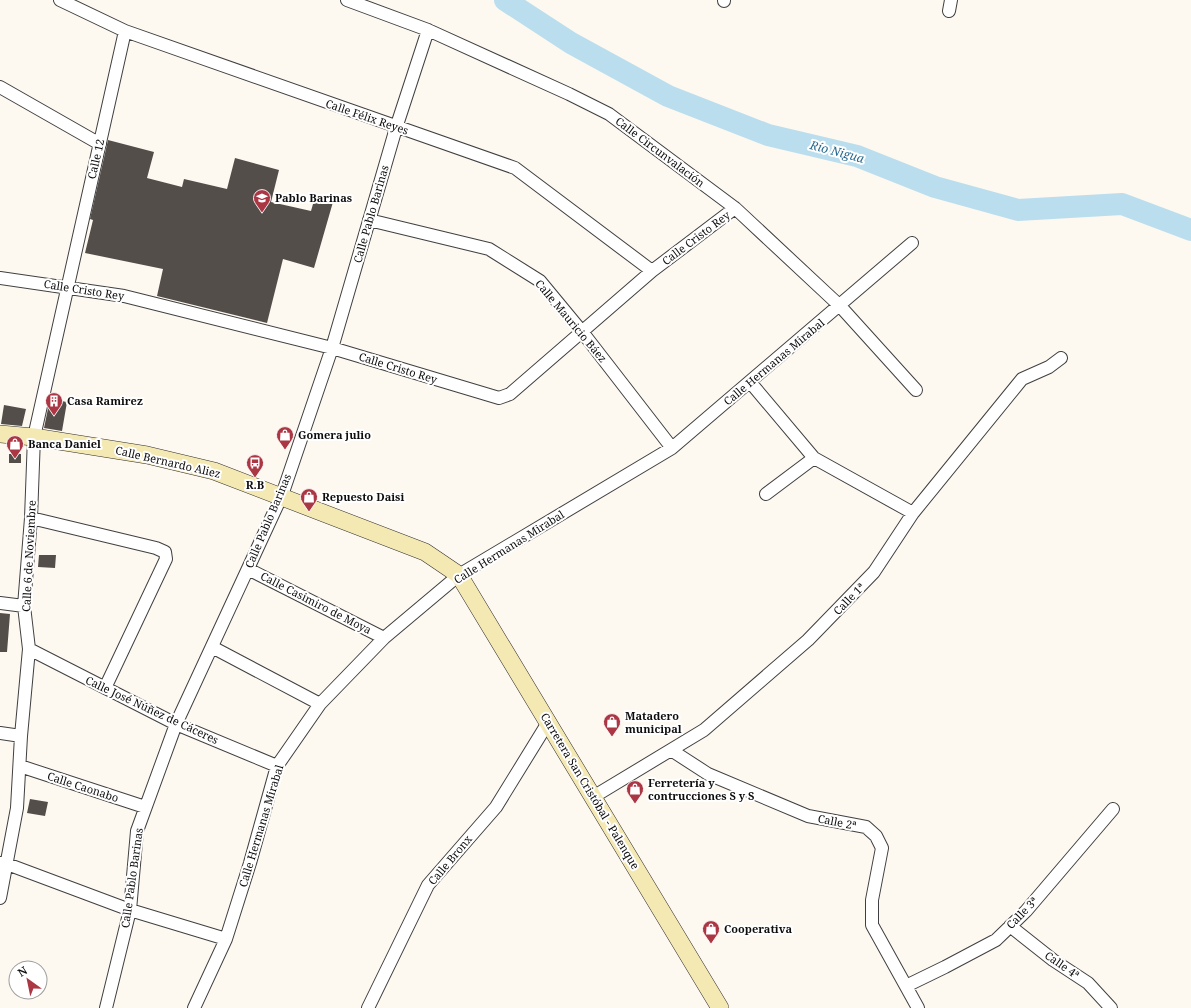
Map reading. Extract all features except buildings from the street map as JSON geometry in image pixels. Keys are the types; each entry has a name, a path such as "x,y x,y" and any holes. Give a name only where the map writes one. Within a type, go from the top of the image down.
{"main road":[{"name":"Calle Bernardo Aliez","path":"0,434 34,437 147,455 214,471 425,552 459,575"},
{"name":"Carretera San Cristóbal - Palenque","path":"459,575 549,721 720,1008"}],"street":[{"name":"Calle Félix Reyes","path":"60,0 125,31 396,128 515,168 652,271"},
{"name":"Calle Circunvalación","path":"347,0 428,30 569,94 609,114 735,208 840,306 916,390"},
{"name":"Calle Pablo Barinas","path":"106,1008 130,910 137,831 176,724 282,496 332,348 396,128 428,30"},
{"name":"Calle 12","path":"67,287 125,31"},
{"path":"0,87 100,144"},
{"name":"Calle Cristo Rey","path":"0,278 124,296 332,348 499,398 510,394 583,333 652,271 735,208"},
{"name":"Calle Mauricio Báez","path":"369,220 489,249 540,281 583,333 672,448"},
{"name":"Calle Hermanas Mirabal","path":"194,1008 226,939 250,863 277,766 320,704 384,638 459,575 672,448 912,243"},
{"name":"Calle 6 de Noviembre","path":"0,898 4,863 17,808 21,736 29,649 24,606 32,518 34,437 67,287"},
{"name":"Calle 1ª","path":"593,797 704,730 808,640 874,572 913,513 1022,379 1049,367 1061,358"},
{"path":"750,382 814,458 913,513"},
{"path":"766,494 814,458"},
{"path":"32,518 156,548 165,552 166,560 105,688"},
{"name":"Calle Casimiro de Moya","path":"248,569 384,638"},
{"path":"0,603 24,606"},
{"path":"212,646 320,704"},
{"name":"Calle José Núñez de Cáceres","path":"29,649 176,724 277,766"},
{"name":"Calle Bronx","path":"368,1008 428,885 496,807 549,721"},
{"path":"0,733 21,736"},
{"name":"Calle 2ª","path":"671,750 708,774 808,816 866,827 876,836 882,848 872,900 872,925 918,1008"},
{"name":"Calle Caonabo","path":"20,766 145,807"},
{"name":"Calle 3ª","path":"906,986 996,940 1026,911 1113,809"},
{"path":"4,863 130,910 226,939"},
{"name":"Calle 4ª","path":"1010,926 1053,960 1088,983 1111,1008"}],"waterway":[{"name":"Río Nigua","path":"505,0 571,43 668,96 768,135 857,156 935,187 1018,210 1122,204 1191,230"}],"place":[{"name":"Pablo Barinas","path":"262,213"},
{"name":"Casa Ramirez","path":"54,416"},
{"name":"Gomera julio","path":"285,450"},
{"name":"Banca Daniel","path":"15,459"},
{"name":"R.B","path":"255,478"},
{"name":"Repuesto Daisi","path":"309,512"},
{"name":"Matadero municipal","path":"612,737"},
{"name":"Ferretería y contrucciones S y S","path":"635,804"},
{"name":"Cooperativa","path":"711,944"}]}
